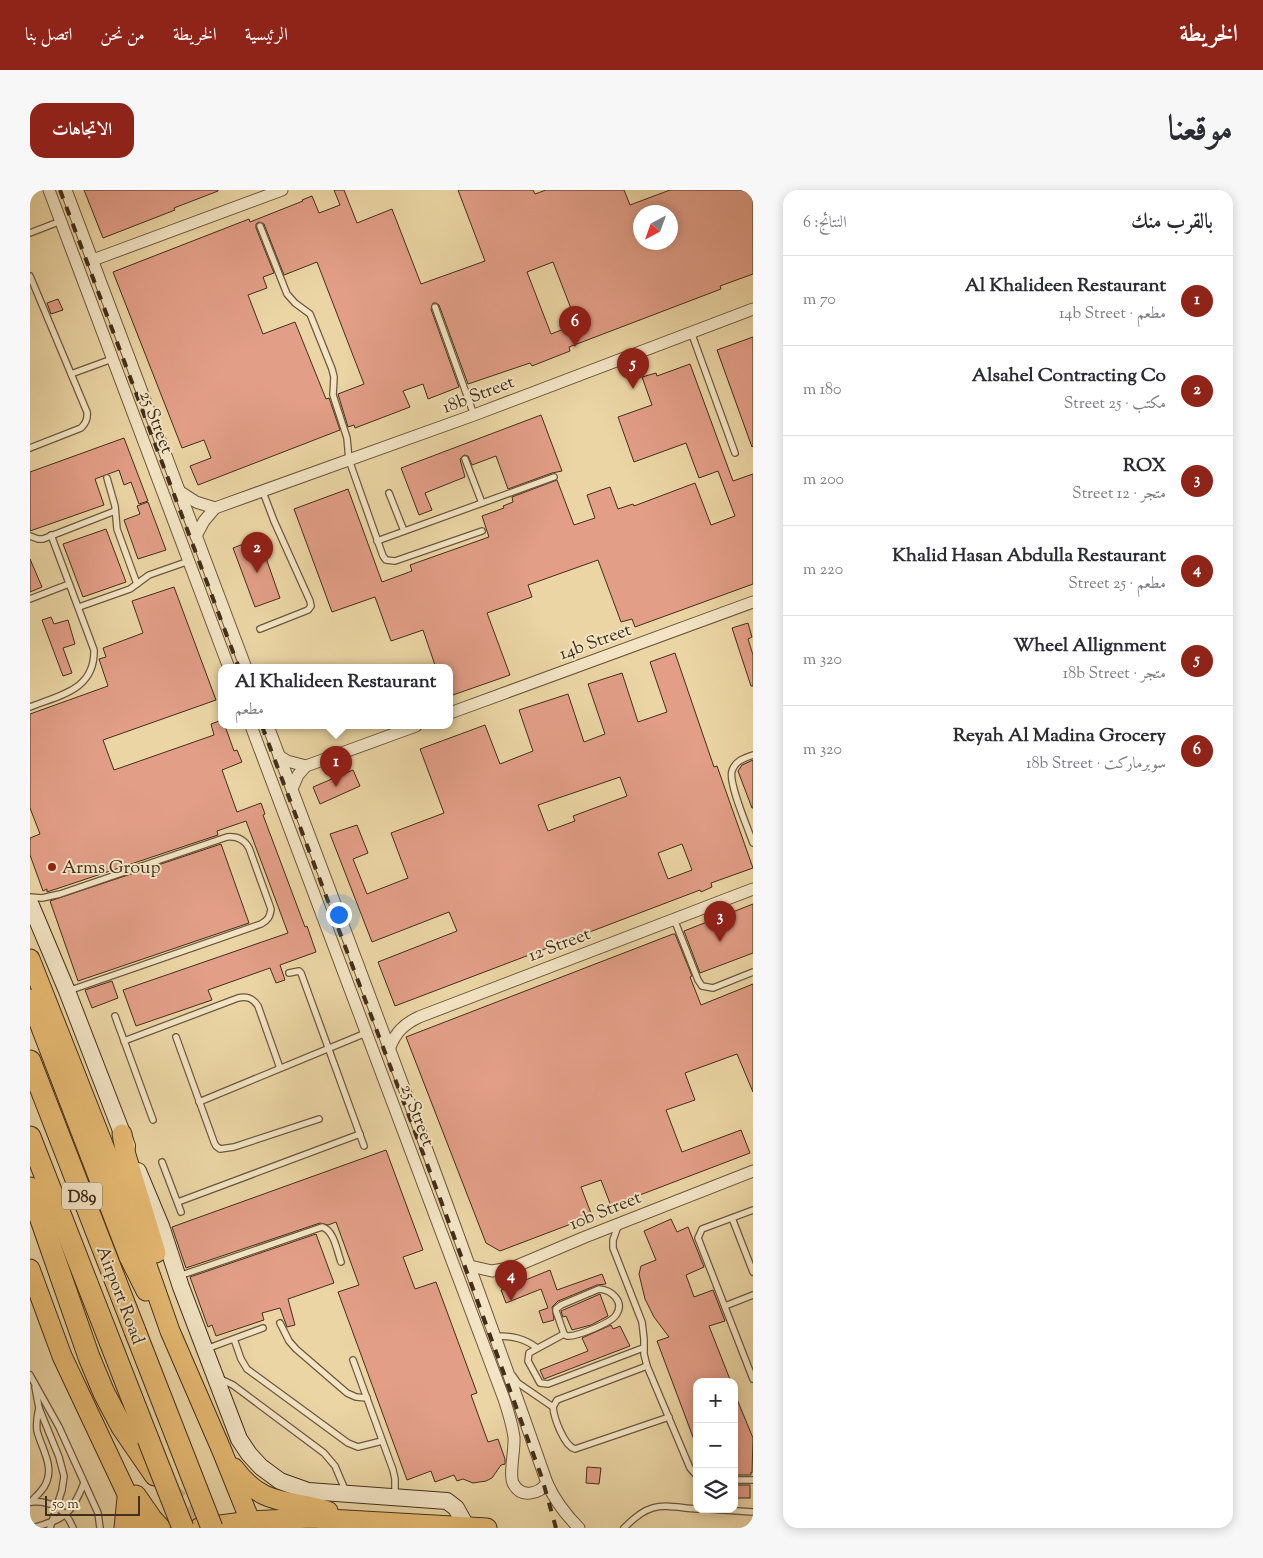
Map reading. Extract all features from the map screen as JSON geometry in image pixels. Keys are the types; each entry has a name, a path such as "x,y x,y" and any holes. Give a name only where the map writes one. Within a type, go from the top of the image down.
{"highway":[{"name":"Airport Road","path":"30,1061 135,1331 221,1526"},
{"name":"Airport Road","path":"30,1137 183,1528"},
{"path":"30,1188 96,1375 112,1410 132,1444 154,1475"},
{"path":"30,1217 59,1286 79,1327"},
{"path":"148,1439 153,1479 167,1528"}],"main road":[{"path":"30,959 116,1177 170,1331 222,1451 251,1524"},
{"path":"30,999 129,1257 151,1301 170,1331"},
{"path":"122,1134 126,1155 158,1261 161,1282 159,1299"},
{"path":"30,1269 62,1356 141,1528"},
{"path":"94,1423 143,1507 161,1528"},
{"path":"222,1451 245,1482 261,1494 275,1500 314,1507 348,1519"},
{"path":"124,1528 127,1494"},
{"path":"199,1528 251,1524 274,1519 348,1519 486,1528"}],"street":[{"name":"25 Street","path":"49,190 227,664"},
{"name":"25 Street","path":"66,190 244,664"},
{"path":"93,260 282,190"},
{"name":"18b Street","path":"215,508 474,415 753,308"},
{"path":"179,491 196,502 215,508 204,521 196,536"},
{"name":"14b Street","path":"453,712 753,602"},
{"name":"25 Street","path":"252,729 504,1399 514,1436 514,1456 511,1475 513,1483 519,1490 526,1493 535,1493 542,1489 547,1482"},
{"name":"25 Street","path":"269,729 390,1047 509,1372 547,1482 562,1510 579,1528"},
{"path":"292,788 298,775 306,766 408,729"},
{"path":"279,756 287,761 306,766"},
{"name":"12 Street","path":"390,1047 394,1037 401,1028 419,1017 753,889"},
{"path":"30,903 122,1134 158,1217 178,1277 239,1439 249,1454 261,1467 280,1481 308,1491 447,1501 456,1508 466,1526"},
{"name":"10b Street","path":"470,1266 492,1271 514,1267 619,1223 753,1171"},
{"path":"504,1399 514,1388"}],"lane":[{"path":"30,234 61,222"},
{"path":"260,226 287,294 295,303 310,314 332,369 334,377 332,390 347,438 349,460 383,556 390,562 482,531"},
{"path":"30,276 87,412 85,424 77,430 30,448"},
{"path":"435,307 474,415"},
{"path":"691,332 735,454"},
{"path":"72,374 112,359"},
{"path":"465,459 482,503"},
{"path":"377,540 554,477"},
{"path":"106,478 114,499 116,529 137,584"},
{"path":"260,629 308,610 311,606 263,492"},
{"path":"389,493 404,531"},
{"path":"30,536 38,540 115,511"},
{"path":"30,707 78,687 89,675 92,667 94,650 51,535"},
{"path":"79,607 130,589 145,576 189,562"},
{"path":"30,599 69,584"},
{"path":"753,755 739,761 733,768 731,778 753,842"},
{"path":"30,898 42,898 60,894 227,837 233,836 242,840 249,848 271,909 267,921 66,991"},
{"path":"674,919 702,986 713,988 753,972"},
{"path":"289,973 302,972 364,1146"},
{"path":"124,1041 244,997 249,998 258,1006 280,1068"},
{"path":"115,1016 153,1120"},
{"path":"199,1102 366,1033"},
{"path":"176,1037 214,1142 220,1149 243,1144 319,1119"},
{"path":"178,1202 360,1134"},
{"path":"162,1162 181,1212"},
{"path":"753,1210 702,1229 698,1238 753,1379"},
{"path":"732,1218 753,1272"},
{"path":"619,1223 613,1240 613,1248 642,1322 647,1366 693,1471"},
{"path":"178,1277 322,1227 330,1233 342,1262"},
{"path":"564,1334 556,1312 558,1306 599,1289 611,1292 616,1297 619,1309 612,1320 573,1336 564,1334 530,1353 528,1361 537,1380 544,1385 644,1348"},
{"path":"725,1306 753,1295"},
{"path":"280,1322 289,1341 296,1349 346,1393 356,1397 367,1398"},
{"path":"205,1350 263,1328"},
{"path":"496,1336 517,1337 537,1348"},
{"path":"234,1339 240,1359 247,1369 348,1443 358,1447 382,1440"},
{"path":"353,1360 395,1479 394,1497"},
{"path":"553,1407 557,1400 647,1366"},
{"path":"509,1372 518,1383 553,1407 568,1446 576,1449 669,1417"},
{"path":"30,1375 54,1419 98,1512 100,1528"},
{"path":"215,1377 233,1385 324,1453 335,1466 347,1494"},
{"path":"35,1386 39,1408 62,1467 63,1483 51,1525"},
{"path":"30,1502 44,1487 48,1475 48,1460 37,1430 39,1408"},
{"path":"738,1480 753,1480"},
{"path":"32,1528 51,1525 66,1514 77,1500 84,1483"},
{"path":"30,1502 46,1502 56,1506 66,1514 73,1528"},
{"path":"624,1528 641,1512 649,1508 693,1508"},
{"path":"738,1511 753,1512"}],"building":[{"path":"84,190 218,190 218,191 103,238"},
{"path":"334,190 344,190 357,223 392,209 421,284 485,261 458,190 533,190 535,194 546,190 624,190 630,205 670,190 749,190 753,202 753,274 720,286 721,289 569,347 570,351 532,366 530,363 468,384 439,305 433,303 431,309 459,387 428,399 423,384 403,391 410,407 355,428 354,425 348,427 338,394 364,384 317,262 284,275 264,224 259,222 256,224 256,228 274,273 263,277 267,288 248,295 263,334 295,322 326,399 329,398 340,430 198,485 190,466 211,458 204,440 182,448 113,272 249,219 250,222 312,196 319,213 340,205","holes":["553,262 577,324 551,334 527,272"]},
{"path":"58,299 63,310 51,314 47,303"},
{"path":"753,337 753,446 752,447 717,350"},
{"path":"690,364 733,481 753,474 753,584 635,627 632,619 621,622 598,560 528,585 532,597 487,613 510,675 453,695 453,664 435,664 423,630 391,641 375,597 332,612 294,509 348,489 382,582 412,571 410,565 489,537 482,516 504,508 503,506 513,502 512,497 557,480 574,525 595,518 587,495 610,487 618,509 633,504 634,506 695,483 711,525 735,516 718,471 699,478 686,443 634,462 618,417 652,405 642,377 656,373 657,376"},
{"path":"541,415 562,471 508,489 496,456 472,465 468,456 464,455 460,459 465,477 425,493 432,510 419,515 401,468"},
{"path":"124,438 148,501 139,504 131,482 124,485 119,470 95,479 104,505 30,531 30,472"},
{"path":"148,502 166,550 138,559 124,520 140,514 137,506"},
{"path":"106,529 126,582 83,597 63,544"},
{"path":"259,538 280,598 255,607 233,548"},
{"path":"30,559 42,587 30,592"},
{"path":"174,587 216,700 103,740 114,770 214,735 211,724 218,721 218,729 226,729 234,751 237,750 242,762 222,770 237,812 261,803 265,814 263,815 316,952 280,965 285,980 276,983 270,968 208,990 212,1000 136,1026 123,990 288,933 246,821 217,831 218,835 47,892 47,889 43,891 30,855 30,838 40,834 30,808 30,714 108,686 99,659 106,657 103,648 143,633 132,601"},
{"path":"51,617 54,624 68,620 75,644 63,648 72,673 63,676 42,620"},
{"path":"748,623 752,637 748,639 753,655 753,686 751,686 732,628"},
{"path":"675,653 714,767 717,766 753,868 711,883 712,887 701,892 700,890 395,1006 378,962 457,931 449,912 372,942 330,834 357,825 368,853 353,859 367,894 408,878 391,833 444,813 420,749 485,725 500,764 533,751 519,710 568,694 584,742 605,734 588,684 622,673 638,722 667,712 650,662","holes":["620,777 627,796 573,816 575,821 548,831 538,805","682,844 692,870 668,879 658,853"]},
{"path":"753,760 752,808 738,771 742,765"},
{"path":"353,770 360,786 320,804 313,787"},
{"path":"221,844 249,923 78,981 50,901"},
{"path":"753,904 753,953 700,973 684,931"},
{"path":"675,934 692,976 690,977 701,1005 753,984 753,1092 737,1054 685,1073 695,1100 666,1110 682,1152 741,1130 750,1153 611,1206 601,1180 581,1187 592,1216 500,1251 486,1243 406,1037"},
{"path":"112,981 118,998 92,1008 85,990"},
{"path":"386,1150 423,1250 403,1257 415,1289 436,1282 477,1393 471,1395 488,1442 498,1439 505,1459 505,1464 501,1465 492,1478 486,1481 473,1483 463,1479 457,1481 454,1475 435,1482 431,1471 407,1480 338,1292 359,1285 336,1222 328,1225 320,1223 186,1268 172,1227"},
{"path":"671,1219 677,1232 688,1227 704,1267 686,1275 694,1297 713,1290 725,1321 709,1326 729,1378 693,1378 693,1437 657,1341 669,1337 654,1317 645,1299 639,1274 641,1266 656,1260 644,1231"},
{"path":"316,1234 334,1283 288,1299 295,1325 287,1327 280,1308 262,1313 264,1320 216,1336 212,1325 208,1327 190,1277"},
{"path":"550,1270 557,1290 602,1274 606,1284 597,1285 558,1301 552,1307 554,1320 543,1323 539,1311 548,1308 541,1289 506,1303 501,1290"},
{"path":"600,1294 608,1316 591,1325 572,1330 566,1316 563,1317 561,1311"},
{"path":"611,1325 613,1329 620,1326 630,1346 544,1379 540,1370 588,1351 582,1338"},
{"path":"738,1402 753,1438 751,1475 738,1475"},
{"path":"587,1467 601,1468 599,1484 586,1483"},
{"path":"738,1485 750,1485 750,1498 738,1498"}],"tunnel":[{"path":"164,1487 190,1510 221,1527"}],"railway":[{"path":"60,190 238,664"},
{"path":"263,729 441,1201 542,1478 556,1528"}],"place":[{"name":"Reyah Al Madina Grocery","path":"575,347"},
{"name":"Wheel Allignment","path":"633,389"},
{"name":"Alsahel Contracting Co","path":"257,573"},
{"name":"Al Khalideen Restaurant","path":"336,787"},
{"name":"Arms Group","path":"52,867"},
{"name":"ROX","path":"720,942"},
{"name":"Khalid Hasan Abdulla Restaurant","path":"511,1301"}]}
